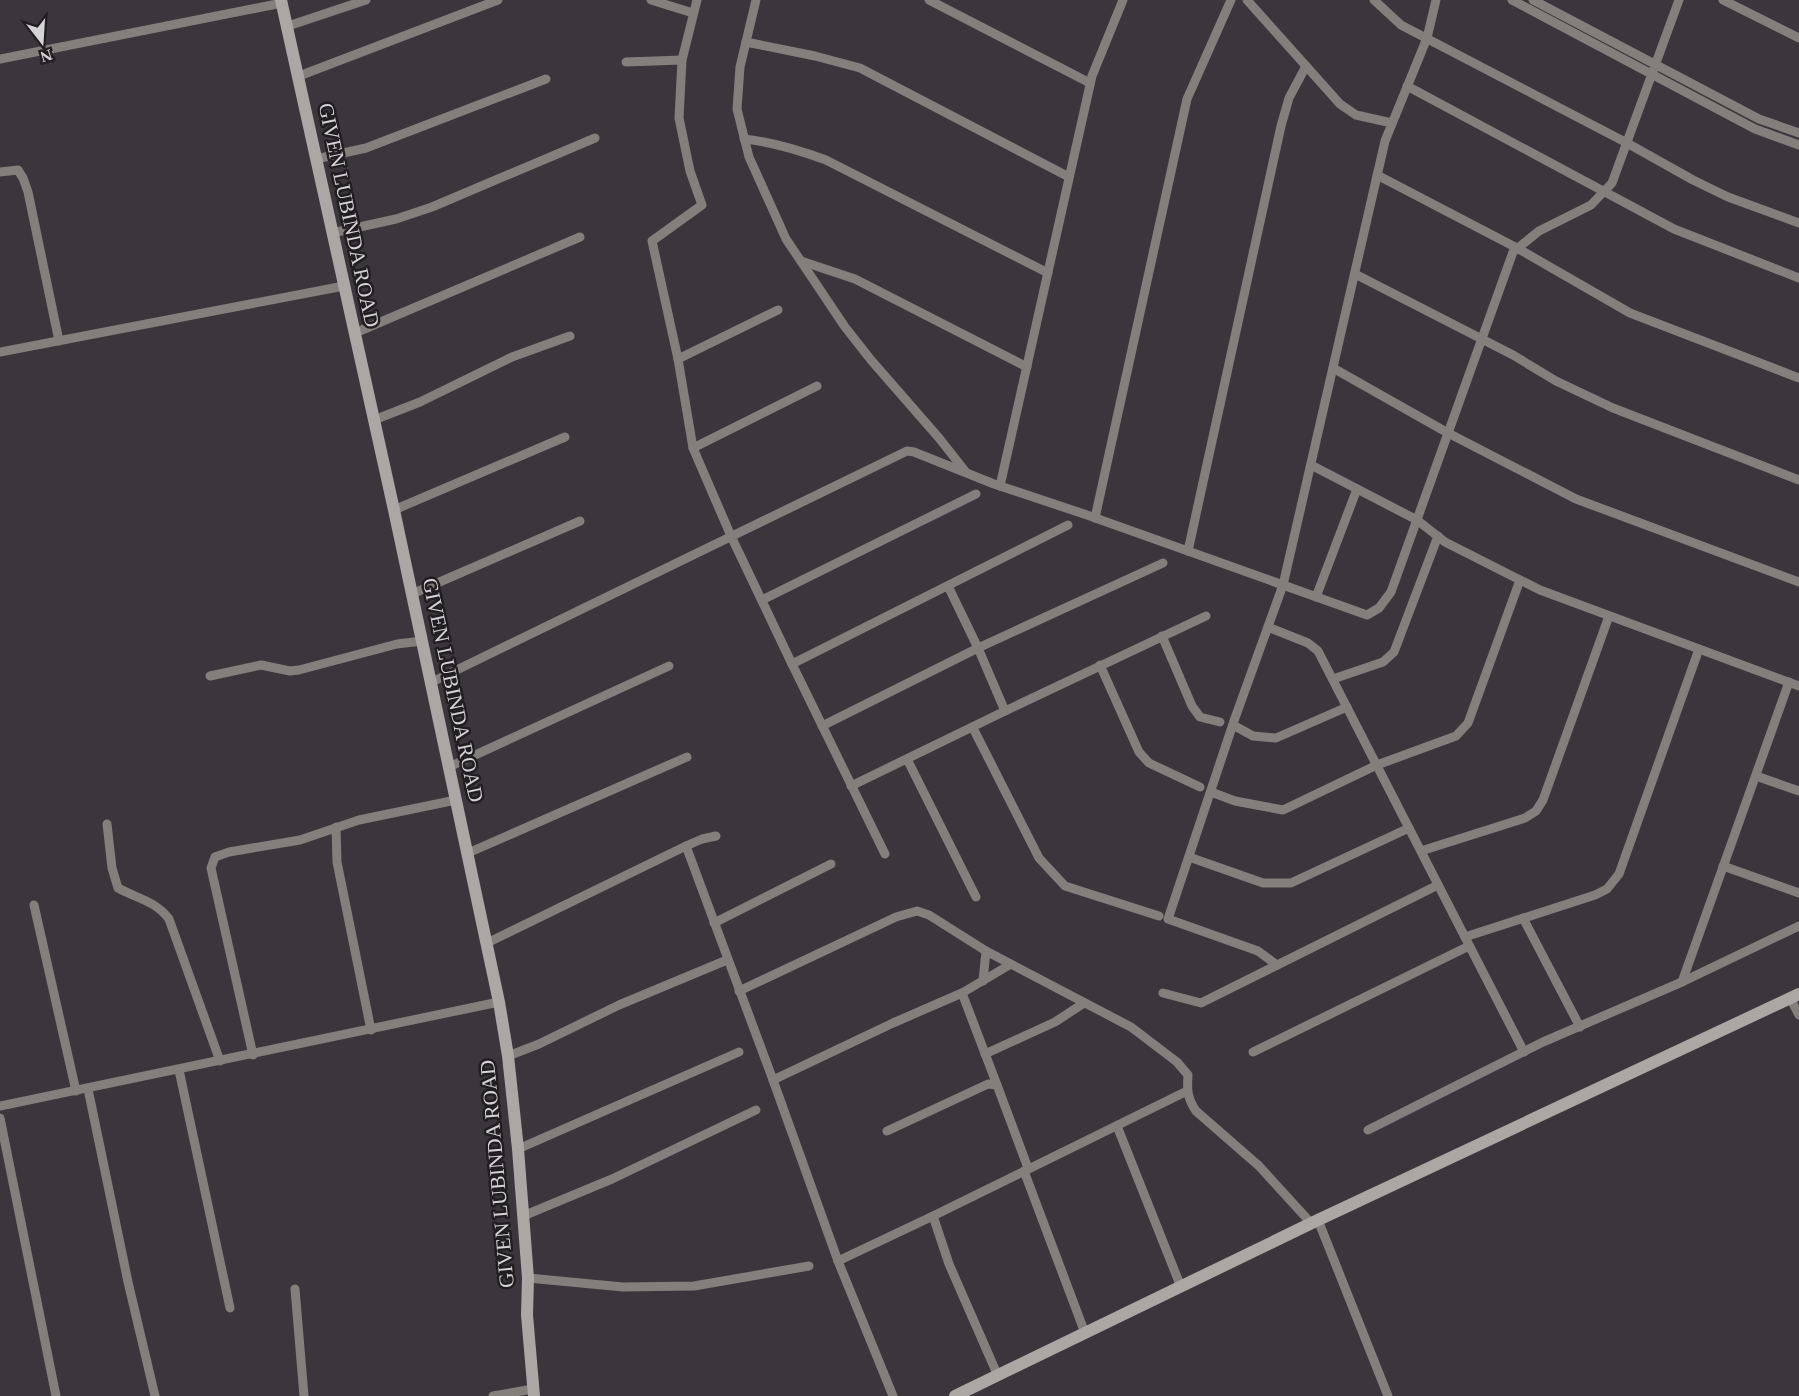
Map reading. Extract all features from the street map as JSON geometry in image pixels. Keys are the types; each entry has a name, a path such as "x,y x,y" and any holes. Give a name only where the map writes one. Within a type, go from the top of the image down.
{"street":[{"path":"288,26 366,0"},
{"path":"298,76 498,0"},
{"path":"651,0 693,13"},
{"path":"696,0 682,60 679,118 690,171 702,205 652,241 678,358 693,448 731,536 885,854"},
{"path":"756,0 740,67 737,110 749,157 786,239 845,327 966,473"},
{"path":"929,0 1090,84"},
{"path":"1000,486 1090,84 1123,0"},
{"path":"1095,518 1187,99 1231,0"},
{"path":"1247,0 1340,104 1356,116 1392,123"},
{"path":"1374,0 1401,25 1693,180 1719,193 1799,223"},
{"path":"1276,965 1258,951 1168,919 1283,585 1385,141 1427,38 1436,0"},
{"path":"1512,0 1755,129 1799,145"},
{"path":"1533,0 1759,119 1799,133"},
{"path":"430,683 906,451 1367,615 1379,608 1391,592 1513,252 1539,231 1591,205 1612,183 1679,0"},
{"path":"1723,0 1799,38"},
{"path":"0,59 281,1"},
{"name":"GIVEN LUBINDA ROAD","path":"281,1 394,510 499,1002 508,1056 518,1149 528,1278 527,1315 534,1392"},
{"path":"746,42 860,68 1069,177"},
{"path":"626,62 682,60"},
{"path":"1188,551 1281,126 1289,98 1306,66"},
{"path":"316,159 366,147 546,79"},
{"path":"1407,86 1674,229 1799,278"},
{"path":"332,233 396,219 432,207 596,138"},
{"path":"744,139 765,141 797,149 826,160 1048,273"},
{"path":"0,172 18,170 28,192 59,341"},
{"path":"1377,176 1517,248 1630,313 1799,378"},
{"path":"355,333 580,237"},
{"path":"801,261 855,279 1027,367"},
{"path":"1355,273 1513,355 1556,381 1613,408 1799,480"},
{"path":"0,352 344,286"},
{"path":"678,358 778,310"},
{"path":"374,420 420,402 512,357 570,336"},
{"path":"1333,368 1448,433 1576,499 1799,582"},
{"path":"693,448 817,387"},
{"path":"394,510 565,437"},
{"path":"1311,465 1417,520 1445,542 1540,590 1799,686"},
{"path":"1316,597 1357,489"},
{"path":"762,600 976,494"},
{"path":"412,594 580,521"},
{"path":"792,663 1068,525"},
{"path":"1333,679 1383,662 1394,652 1438,536"},
{"path":"822,726 978,648 1163,563"},
{"path":"1211,792 1235,801 1283,810 1377,765 1456,736 1468,723 1520,580"},
{"path":"948,586 1005,711"},
{"path":"851,786 1206,616"},
{"path":"1421,851 1518,821 1536,811 1609,616"},
{"path":"1268,627 1308,643 1318,651 1524,1052"},
{"path":"1162,636 1192,706 1200,717 1220,722"},
{"path":"210,676 261,665 290,671 299,670 397,644 422,641"},
{"path":"1253,1052 1467,941 1523,918 1607,889 1619,874 1699,649"},
{"path":"1100,665 1136,746 1144,758 1200,787"},
{"path":"449,767 669,666"},
{"path":"1682,982 1789,682"},
{"path":"1233,725 1253,735 1276,738 1347,707"},
{"path":"973,728 1039,858 1048,870 1065,886 1159,916"},
{"path":"468,853 687,757"},
{"path":"907,759 976,897"},
{"path":"1756,776 1799,791"},
{"path":"254,1055 211,868 212,861 220,854 300,840 359,820 456,800"},
{"path":"107,824 112,868 117,888 152,903 162,910 169,920 220,1062"},
{"path":"336,827 337,861 371,1030"},
{"path":"1189,857 1263,883 1291,883 1409,828"},
{"path":"487,943 686,846 716,836"},
{"path":"686,846 838,1261 892,1396"},
{"path":"714,922 831,864"},
{"path":"1724,866 1799,893"},
{"path":"1163,993 1201,1003 1438,885"},
{"path":"34,905 76,1091"},
{"path":"739,991 896,917 917,911 929,915 986,951 1131,1027 1178,1062 1188,1075 1188,1095 1196,1111 1259,1166 1314,1222 1388,1396"},
{"path":"1523,918 1580,1027"},
{"path":"1368,1130 1524,1052 1682,982 1799,926"},
{"path":"983,981 986,951"},
{"path":"508,1056 539,1044 619,1005 727,960"},
{"path":"773,1080 893,1023 963,993 1011,964"},
{"path":"963,993 1085,1333"},
{"path":"955,1396 1314,1222 1795,996 1799,1015"},
{"path":"0,1106 254,1055 499,1002"},
{"path":"985,1054 1055,1022 1084,1002"},
{"path":"518,1149 739,1052"},
{"path":"179,1070 230,1308"},
{"path":"887,1131 988,1084 997,1085"},
{"path":"88,1089 128,1282 155,1396"},
{"path":"838,1261 1176,1096 1188,1095"},
{"path":"523,1216 612,1179 756,1110"},
{"path":"0,1118 56,1396"},
{"path":"1117,1126 1181,1287"},
{"path":"933,1216 949,1264 998,1376"},
{"path":"528,1278 623,1287 694,1286 809,1266"},
{"path":"295,1289 304,1396"},
{"path":"493,1396 534,1392"}]}
